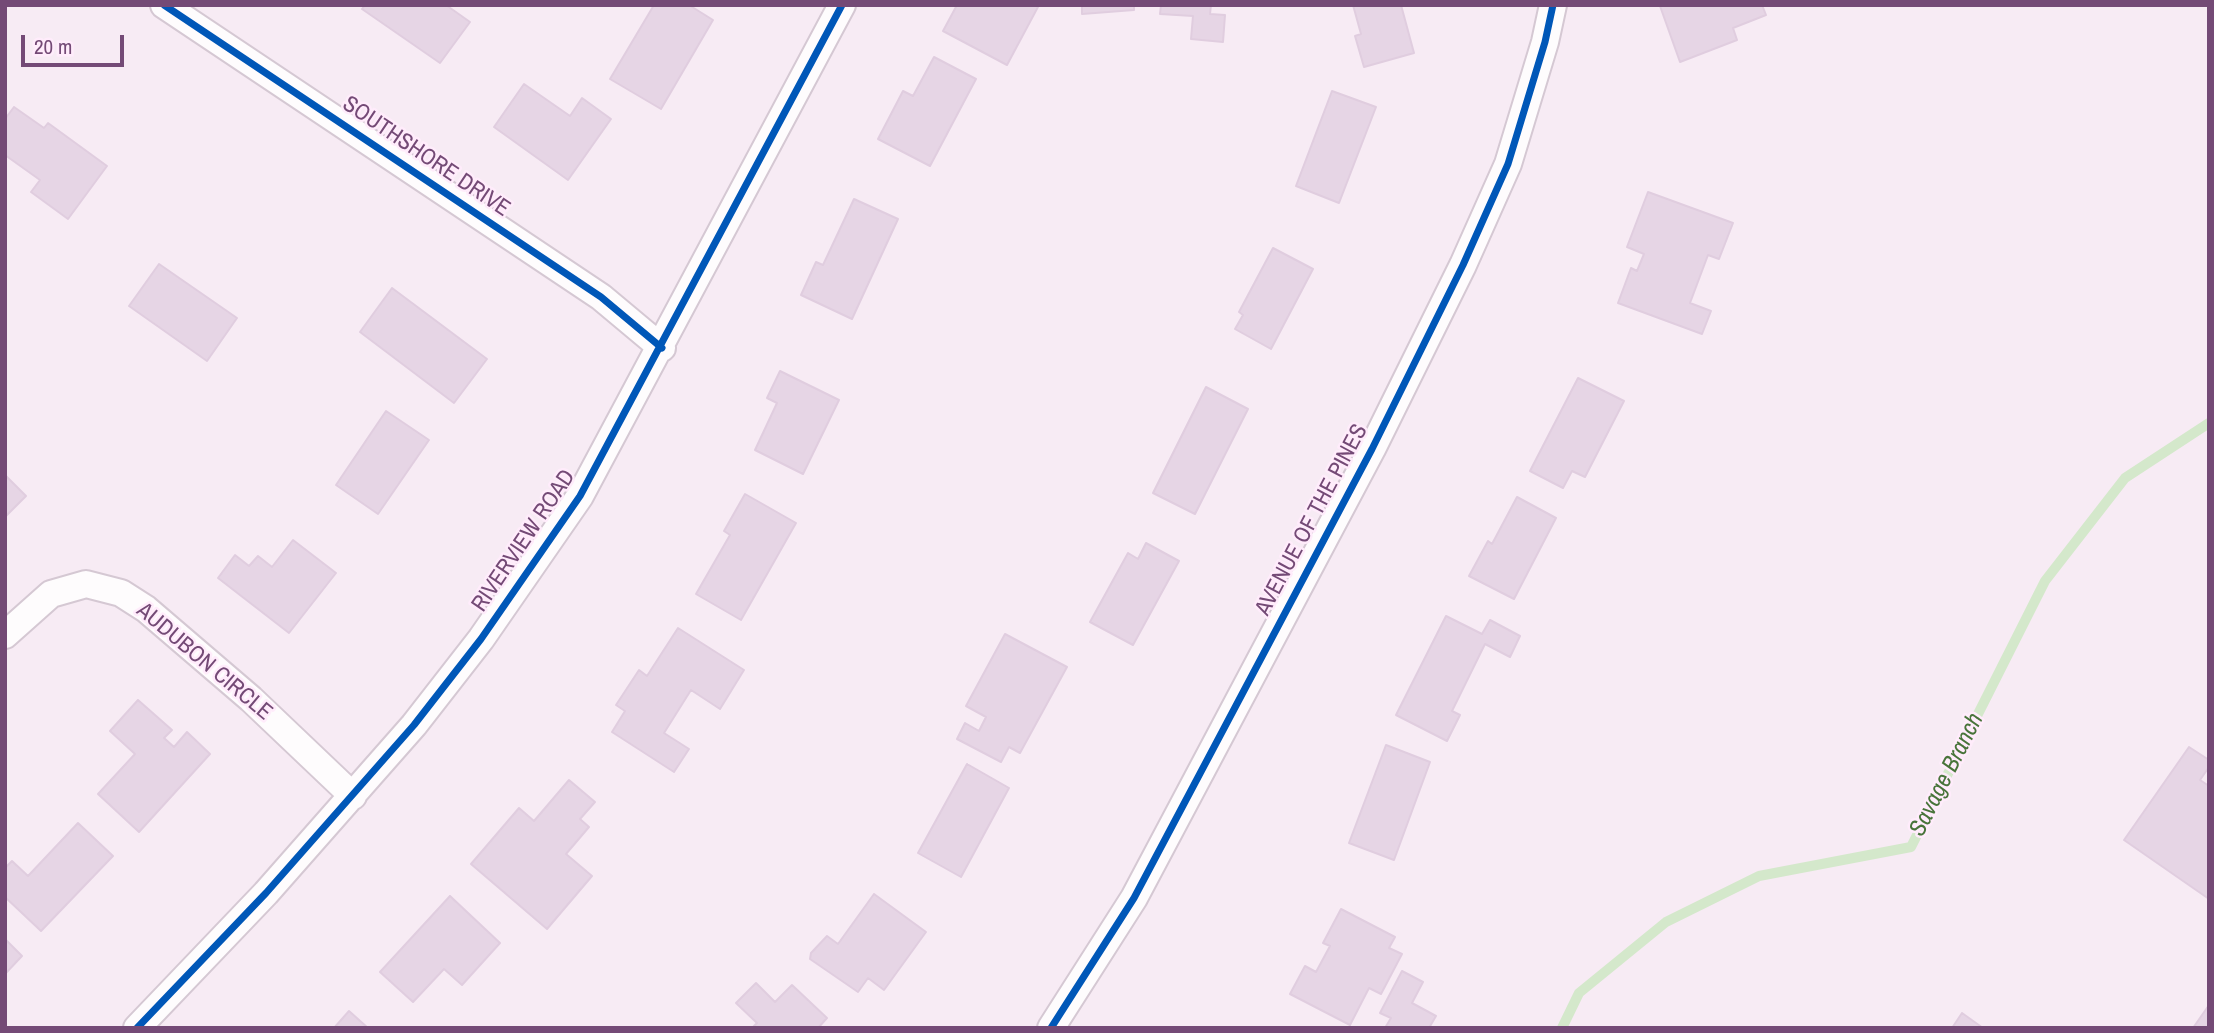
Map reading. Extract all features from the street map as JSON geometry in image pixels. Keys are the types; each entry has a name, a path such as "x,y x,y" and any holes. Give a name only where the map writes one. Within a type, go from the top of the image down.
{"street":[{"name":"SOUTHSHORE DRIVE","path":"164,5 601,297 662,348"},
{"name":"RIVERVIEW ROAD","path":"137,1028 266,893 353,796 481,639 580,496 662,348 842,5"},
{"name":"AVENUE OF THE PINES","path":"1051,1028 1134,898 1371,449 1463,265 1508,164 1545,42 1553,5"},
{"name":"AUDUBON CIRCLE","path":"5,635 51,594 86,584 121,593 146,609 251,699 353,796"}],"building":[{"path":"365,5 446,5 470,22 440,63 362,9"},
{"path":"654,5 689,5 713,20 661,109 610,79"},
{"path":"957,5 1039,5 1007,65 943,31"},
{"path":"1082,5 1134,5 1134,10 1082,14"},
{"path":"1161,5 1211,5 1210,14 1225,15 1223,42 1191,39 1193,16 1160,14"},
{"path":"1353,5 1401,5 1414,53 1364,67 1355,36 1361,34"},
{"path":"1762,5 1766,15 1733,28 1737,40 1680,62 1660,6"},
{"path":"934,57 976,79 930,166 878,139 903,91 913,96"},
{"path":"524,84 570,116 582,98 611,119 568,180 494,127"},
{"path":"1332,91 1376,107 1339,203 1296,186"},
{"path":"14,107 44,128 48,123 107,166 68,219 31,192 40,180 5,155 5,119"},
{"path":"1648,192 1733,223 1719,259 1708,255 1690,303 1711,311 1702,334 1618,303 1631,268 1637,271 1644,254 1627,247"},
{"path":"854,199 898,219 852,319 801,295 816,262 823,265"},
{"path":"1273,248 1313,269 1271,349 1235,329 1243,315 1239,312"},
{"path":"159,264 237,318 207,361 129,306"},
{"path":"392,288 487,359 454,403 360,332"},
{"path":"780,371 839,400 803,474 755,450 777,403 767,398"},
{"path":"1578,378 1624,401 1585,477 1572,471 1563,488 1530,471"},
{"path":"1206,387 1248,409 1195,514 1153,493"},
{"path":"386,411 429,440 378,514 336,485"},
{"path":"5,475 26,496 5,517"},
{"path":"745,494 796,523 741,620 696,594 730,535 724,531"},
{"path":"1517,497 1556,518 1514,599 1469,576 1488,541 1492,544"},
{"path":"293,540 336,573 289,633 218,578 235,555 249,566 258,556 272,567"},
{"path":"1146,543 1179,561 1133,645 1090,622 1128,553 1138,559"},
{"path":"1446,616 1482,634 1490,620 1520,636 1510,657 1485,644 1452,711 1460,715 1447,741 1396,715"},
{"path":"678,628 744,670 720,709 691,690 664,733 689,749 674,772 612,732 625,711 616,705 639,670 647,676"},
{"path":"1005,634 1067,667 1020,753 1009,747 1001,762 957,739 965,723 979,731 986,717 966,706"},
{"path":"138,700 172,730 164,738 174,747 187,732 210,754 139,832 98,794 135,754 110,731"},
{"path":"1386,745 1430,762 1394,860 1349,843"},
{"path":"2189,747 2209,760 2209,767 2200,780 2209,786 2209,899 2124,840"},
{"path":"967,764 1009,788 961,877 918,853"},
{"path":"569,780 595,802 580,819 589,827 566,854 592,876 547,929 471,864 519,808 534,821"},
{"path":"78,823 113,856 41,931 5,897 5,868 12,861 28,876"},
{"path":"874,894 926,932 884,990 868,978 858,992 810,959 811,953 827,936 838,944"},
{"path":"450,896 500,943 462,985 444,969 413,1002 380,972"},
{"path":"1341,909 1395,937 1389,948 1402,954 1381,994 1369,988 1350,1025 1290,994 1305,966 1316,972 1330,946 1323,943"},
{"path":"5,939 22,956 5,974"},
{"path":"1402,971 1423,982 1412,1003 1436,1016 1429,1028 1385,1028 1391,1018 1380,1013"},
{"path":"756,983 775,1002 792,985 827,1018 818,1028 752,1028 757,1023 736,1003"},
{"path":"2209,1005 2209,1028 2193,1028"},
{"path":"349,1011 368,1028 334,1028"},
{"path":"1962,1013 1983,1028 1952,1028"}],"waterway":[{"name":"Savage Branch","path":"1562,1028 1579,993 1666,922 1759,876 1911,847 2045,581 2125,478 2209,423"}],"cycle path":[{"path":"164,5 601,297 662,348"},
{"path":"137,1028 266,893 414,725 481,639 580,496 842,5"},
{"path":"1051,1028 1134,898 1372,449 1463,265 1508,164 1545,42 1553,5"}]}
